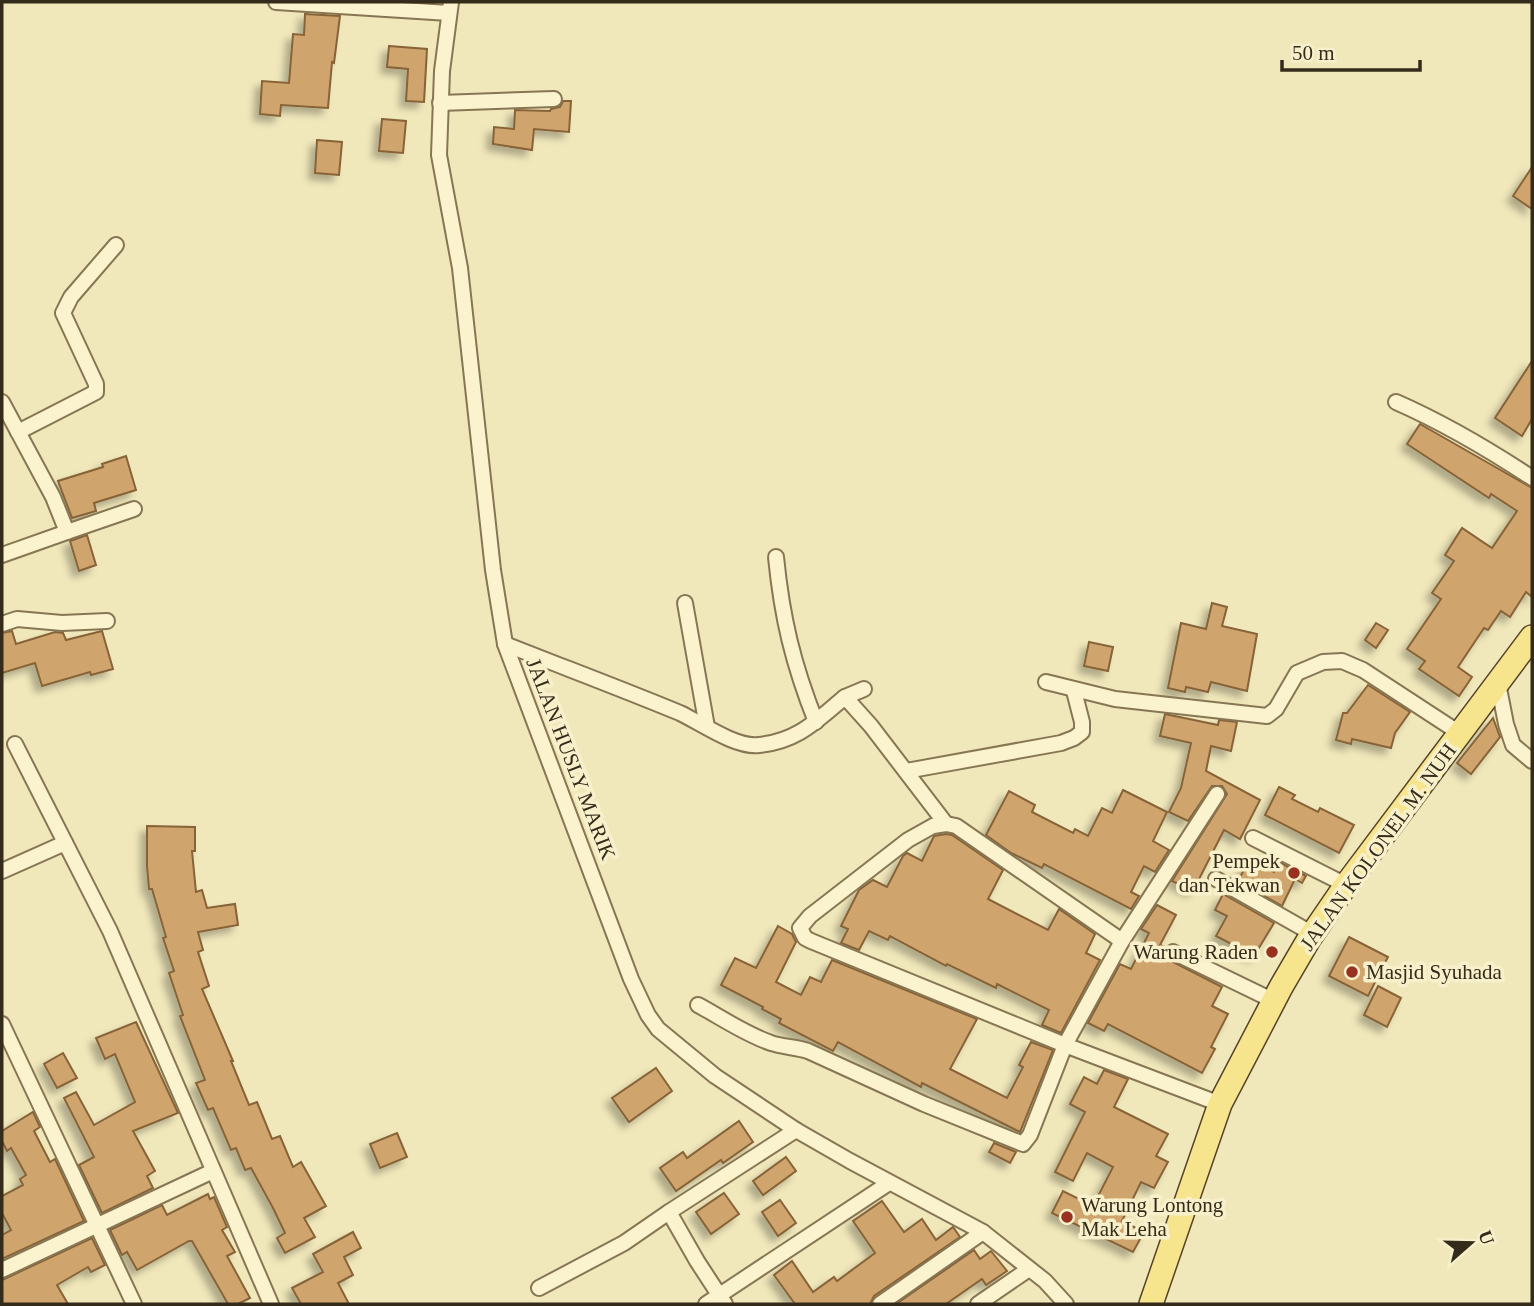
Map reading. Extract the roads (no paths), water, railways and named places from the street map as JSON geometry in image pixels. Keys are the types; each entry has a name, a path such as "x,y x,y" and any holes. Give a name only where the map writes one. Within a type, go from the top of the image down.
{"main road":[{"name":"JALAN KOLONEL M. NUH","path":"1151,1304 1220,1104 1274,1001 1313,934 1346,885 1532,637"}],"street":[{"path":"276,2 450,7"},
{"name":"JALAN HUSLY MARIK","path":"450,7 440,103 439,155 460,268 493,570 505,644 631,979 648,1015 667,1037 715,1076 796,1130 983,1232 1045,1281 1066,1304"},
{"path":"440,103 554,99"},
{"path":"18,432 96,392 96,384 63,313 71,297 116,245"},
{"path":"2,402 52,497 67,532"},
{"path":"1396,402 1488,448 1532,478"},
{"path":"2,555 134,509"},
{"path":"776,557 785,627 797,675 816,722"},
{"path":"685,603 707,727"},
{"path":"2,624 17,620 62,623 107,621"},
{"path":"505,644 681,714 737,741 755,746 787,741 804,732 845,697 864,689"},
{"path":"1046,682 1074,691 1130,701 1270,715 1297,673 1322,662 1342,661 1363,670 1461,734"},
{"path":"1498,683 1513,745 1532,761"},
{"path":"906,771 1061,743 1074,738 1082,732 1082,722 1074,691"},
{"path":"845,697 946,824"},
{"path":"15,744 110,931 271,1304"},
{"path":"698,1004 773,1044 808,1051 924,1104 1023,1144 1030,1135 1065,1045 1122,941 1217,794"},
{"path":"1122,941 956,827 946,824 923,832 897,849 810,916 800,928 802,934 811,941 1065,1045 1220,1104"},
{"path":"1253,838 1346,885"},
{"path":"2,871 65,843"},
{"path":"1216,879 1313,934"},
{"path":"1173,952 1274,1001"},
{"path":"2,1024 134,1304"},
{"path":"539,1288 624,1243 796,1130"},
{"path":"2,1270 213,1171"},
{"path":"706,1304 722,1300 889,1183"},
{"path":"669,1212 722,1300"},
{"path":"880,1304 983,1232"},
{"path":"978,1304 1029,1269"}],"place":[{"name":"Pempek dan Tekwan","path":"1294,873"},
{"name":"Warung Raden","path":"1272,952"},
{"name":"Masjid Syuhada","path":"1352,972"},
{"name":"Warung Lontong Mak Leha","path":"1067,1217"}]}
